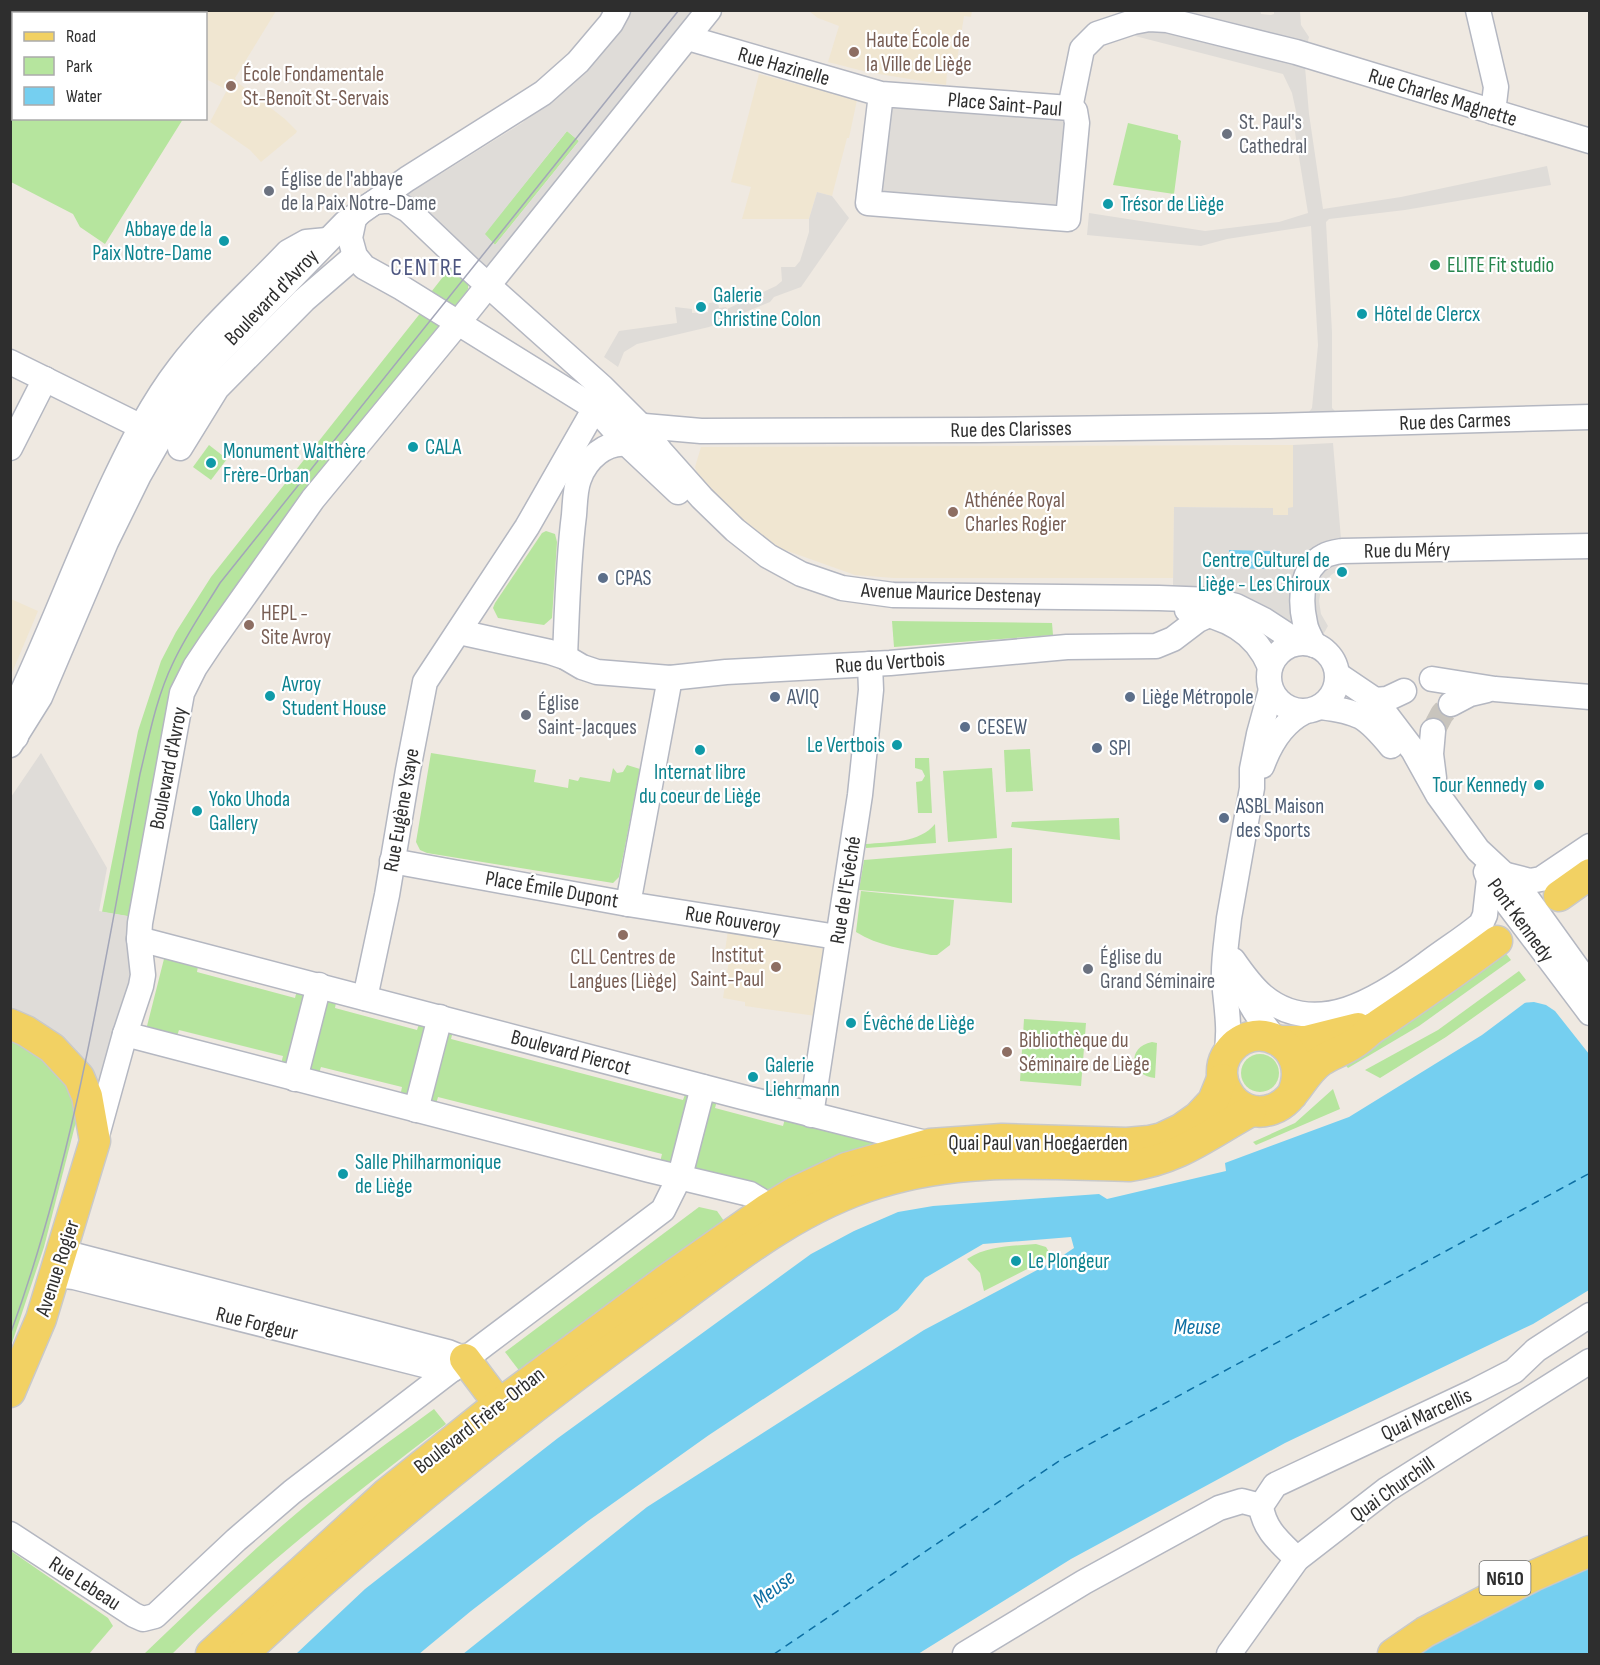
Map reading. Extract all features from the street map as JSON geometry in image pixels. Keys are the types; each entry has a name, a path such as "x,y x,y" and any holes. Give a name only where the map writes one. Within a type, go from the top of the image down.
{"main road":[{"path":"1559,896 1590,874"},
{"name":"Quai Paul van Hoegaerden","path":"774,1219 806,1213 860,1189 935,1169 1008,1163 1128,1166 1147,1164 1169,1157 1189,1148 1251,1110 1263,1112 1276,1108 1292,1095 1313,1067 1354,1044 1378,1024 1411,1004 1497,941"},
{"path":"10,1024 26,1031 52,1048 79,1077 87,1096 95,1141"},
{"name":"Quai Paul van Hoegaerden","path":"774,1219 795,1192 846,1168 930,1144 987,1139 1149,1142 1173,1134 1190,1124 1213,1101 1224,1067 1234,1046 1244,1039 1255,1036 1306,1041 1378,1024"},
{"path":"1278,1040 1289,1050 1297,1065 1296,1085 1292,1095"},
{"path":"1224,1067 1225,1088 1234,1101 1251,1110"},
{"name":"Avenue Rogier","path":"10,1392 41,1319 95,1141"},
{"name":"Boulevard Frère-Orban","path":"211,1654 386,1494 493,1409 666,1280 774,1219"},
{"name":"Boulevard Frère-Orban","path":"243,1654 339,1566 479,1449 669,1307 774,1219"},
{"path":"459,1364 493,1409"},
{"path":"265,1654 369,1551 385,1527"},
{"name":"N610","path":"1393,1654 1477,1595 1590,1531"},
{"path":"190,1654 298,1559 334,1540"},
{"name":"N610","path":"1425,1632 1533,1576 1590,1551"}],"street":[{"name":"Boulevard d'Avroy","path":"161,437 178,369 288,252 306,242 327,240 362,210 407,179 543,93 578,62 618,10"},
{"name":"Boulevard d'Avroy","path":"95,1141 141,986 143,975 139,939 141,915 182,693 195,668 313,499 458,323 709,10"},
{"path":"1478,10 1496,87 1493,112"},
{"name":"Rue Charles Magnette","path":"1070,108 1082,49 1097,34 1133,22 1149,19 1167,20 1296,52 1590,141"},
{"name":"Rue Hazinelle","path":"688,38 881,94"},
{"name":"Place Saint-Paul","path":"881,94 1070,108 1075,111 1077,123 1068,219 868,203 881,94"},
{"path":"362,210 375,202 383,201 400,205 488,285"},
{"name":"Boulevard d'Avroy","path":"13,741 10,716 88,536 161,437 217,388 304,300 355,256 350,238 351,228 362,210"},
{"path":"355,256 364,267 458,323"},
{"name":"Avenue Maurice Destenay","path":"488,285 602,387 635,435 741,550 758,563 788,580 821,593 849,600 876,603 1161,607 1209,615 1245,632 1259,645 1271,679"},
{"name":"Avenue Maurice Destenay","path":"458,323 635,435 686,480 749,543 785,566 830,584 893,595 1212,600 1236,606 1287,635 1307,643"},
{"path":"10,362 161,437"},
{"path":"10,448 45,379"},
{"name":"Rue Eugène Ysaye","path":"364,998 387,895 425,682 527,527 595,408"},
{"name":"Rue des Carmes","path":"1320,424 1590,417"},
{"name":"Rue des Clarisses","path":"565,657 570,542 578,480 591,459 602,449 635,435 701,431 978,430 1320,424"},
{"path":"686,480 684,463 687,448 701,431"},
{"path":"527,527 545,520 560,524 570,542"},
{"name":"Rue du Méry","path":"1307,643 1301,591 1310,570 1320,558 1326,555 1342,551 1590,546"},
{"name":"Rue du Vertbois","path":"459,632 565,657 582,667 597,672 670,678 1067,647 1156,646 1173,639 1198,620 1209,615"},
{"path":"1252,788 1275,738 1283,727 1334,694 1338,675 1334,662 1328,653 1307,643 1288,646 1279,653 1271,679 1258,734 1252,769 1252,788 1231,904 1231,950 1238,976 1259,1020 1278,1040"},
{"name":"Rue de l'Evêché","path":"812,1115 860,795 871,690 870,664"},
{"path":"1338,675 1375,700 1420,762 1438,795"},
{"name":"Place Émile Dupont","path":"392,861 628,903 670,678"},
{"path":"1271,679 1278,700 1285,707 1345,710 1364,717 1438,795"},
{"path":"1432,679 1495,689 1590,697"},
{"path":"1451,704 1470,694 1495,689"},
{"path":"1375,700 1388,699 1404,691"},
{"path":"1433,731 1431,754 1438,795"},
{"name":"Pont Kennedy","path":"1438,795 1568,970 1590,1013"},
{"path":"1231,950 1245,978 1263,996 1279,1006 1310,1014 1345,1011 1389,991 1481,924 1498,877 1530,881 1541,879 1590,846"},
{"name":"Rue Rouveroy","path":"628,903 837,937"},
{"name":"Boulevard Piercot","path":"139,939 930,1144"},
{"path":"1224,1067 1230,1021 1224,981 1224,959 1231,950"},
{"name":"Pont Kennedy","path":"1568,970 1590,986"},
{"path":"295,1079 319,985"},
{"path":"416,1110 440,1017"},
{"path":"125,1034 750,1194 756,1197 774,1219"},
{"path":"459,1364 663,1210 681,1176 703,1087"},
{"name":"Rue Forgeur","path":"59,1263 420,1355 454,1354 459,1364"},
{"name":"Quai Marcellis","path":"1261,1506 1275,1485 1514,1371 1536,1350 1590,1315"},
{"name":"Quai Churchill","path":"1229,1654 1297,1559 1386,1490 1590,1361"},
{"name":"Rue Lebeau","path":"10,1534 134,1615 143,1619 155,1616 236,1540 292,1492 459,1364"},
{"path":"965,1654 1084,1582 1219,1508 1242,1501 1261,1506 1263,1520 1276,1539 1297,1559"}],"shaded area":[{"name":"École Fondamentale St-Benoît St-Servais","path":"77,10 276,11 235,78 237,82 285,119 297,131 296,133 261,162 250,150 210,122 227,90 207,80 207,12 76,12"},
{"path":"1231,10 1186,12 1260,10 1261,14 1271,15 1274,11 1300,11 1301,25 1309,37 1304,55 1309,114 1323,209 1401,197 1547,166 1551,185 1405,210 1329,219 1326,222 1332,332 1332,408 1337,413 1309,412 1312,408 1318,345 1311,226 1227,239 1201,246 1087,235 1089,213 1205,231 1279,222 1308,213 1294,126 1297,116 1292,93 1283,74 1135,36 1146,11"},
{"path":"618,11 709,11 488,285 388,192 421,170 431,180 522,123 600,50","holes":["567,131 579,141 495,245 485,234"]},
{"name":"Haute École de la Ville de Liège","path":"809,11 972,11 971,17 964,16 957,60 953,59 951,72 947,72 946,85 867,72 828,62 839,26 818,18"},
{"path":"759,74 857,100 849,138 847,138 832,196 817,192 809,219 742,219 751,187 731,182"},
{"path":"889,104 1067,116 1063,202 1056,209 884,193 881,190"},
{"path":"817,192 832,196 849,218 801,287 709,327 637,344 624,352 618,367 604,357 619,331 677,323 675,307 692,309 692,313 708,312 709,303 718,302 719,308 726,307 727,309 776,286 782,281 781,267 795,267 800,261 809,232 809,219"},
{"path":"1333,443 1342,568 1331,575 1321,589 1319,601 1321,614 1328,626 1324,633 1319,636 1194,588 1173,585 1174,507 1273,508 1273,515 1288,515 1288,508 1293,507 1293,445"},
{"name":"Athénée Royal Charles Rogier","path":"1293,445 1293,508 1288,515 1272,515 1273,508 1174,507 1173,578 894,578 855,575 765,543 698,477 695,467 701,447"},
{"path":"11,599 38,611 11,675"},
{"path":"41,753 107,868 99,911 139,918 139,939 114,1070 87,1096 11,1024 11,797"},
{"name":"Institut Saint-Paul","path":"728,930 822,945 826,951 816,1016 745,1006 745,1002 723,998 729,960 724,958"}],"green space":[{"path":"10,99 12,100 12,120 182,120 105,244 80,227 73,214 11,182"},
{"path":"1128,123 1178,135 1181,141 1174,194 1113,185"},
{"path":"567,131 579,141 495,245 484,234"},
{"path":"453,264 466,281 468,288 457,306 452,307 428,296"},
{"path":"422,311 435,319 444,338 193,666 139,918 102,912 138,731 161,661 176,632 211,577"},
{"path":"209,445 227,459 211,480 193,467"},
{"path":"546,531 555,534 557,542 552,618 544,625 498,618 493,608 495,603 542,533"},
{"path":"892,621 1052,623 1053,635 894,647"},
{"path":"1030,749 1033,791 1006,792 1004,750"},
{"path":"431,753 536,770 534,782 568,788 569,779 578,781 580,777 610,782 613,768 617,773 623,772 627,765 640,769 619,877 613,883 420,850 416,842"},
{"path":"915,758 929,758 932,813 918,813 916,782 922,781 925,776 922,770 915,768"},
{"path":"992,768 997,838 948,842 943,771"},
{"path":"1119,818 1120,840 1011,827 1012,822"},
{"path":"935,824 936,843 866,848 866,844 913,838 929,830"},
{"path":"1012,848 1012,903 859,890 864,860"},
{"path":"861,891 954,900 950,945 937,955 931,955 882,944 864,937 856,932"},
{"path":"166,951 199,960 197,972 295,998 298,986 308,993 294,1060 280,1068 283,1056 179,1030 175,1042 145,1034"},
{"path":"1504,951 1511,960 1419,1026 1348,1068 1340,1059"},
{"path":"1519,971 1526,980 1446,1037 1380,1078 1365,1070 1438,1030"},
{"path":"337,997 335,1008 417,1030 421,1018 427,1022 412,1094 400,1097 402,1087 321,1067 318,1076 309,1071 322,1001"},
{"path":"1024,1019 1086,1023 1081,1086 1020,1081"},
{"path":"454,1027 451,1039 683,1100 687,1089 691,1091 676,1162 659,1166 662,1154 438,1097 435,1108 426,1098 441,1036"},
{"path":"11,1032 64,1073 79,1110 44,1247 11,1346"},
{"path":"1152,1042 1157,1043 1155,1078 1140,1072 1134,1061 1138,1049"},
{"path":"1260,1054 1273,1060 1279,1073 1273,1086 1260,1092 1247,1086 1241,1073 1247,1060"},
{"path":"1333,1089 1340,1109 1256,1145 1253,1142 1295,1123"},
{"path":"718,1097 715,1108 783,1126 786,1115 888,1141 777,1195 695,1169 692,1165 705,1106"},
{"path":"699,1207 717,1211 724,1221 521,1373 505,1352"},
{"path":"1036,1244 1046,1247 1049,1252 1045,1260 984,1291 980,1273 967,1259 992,1249"},
{"path":"434,1409 446,1424 305,1535 237,1593 172,1654 144,1654 288,1520 340,1478"},
{"path":"11,1551 108,1618 113,1626 89,1654 11,1654"}],"water":[{"path":"1229,550 1270,551 1270,569 1229,568"},
{"name":"Meuse","path":"1589,955 1589,1290 1533,1324 1285,1443 1071,1559 918,1654 463,1654 647,1507 924,1330 1056,1260 1074,1248 1071,1237 983,1244 925,1278 898,1310 709,1435 588,1521 419,1654 296,1654 365,1589 558,1438 811,1254 854,1231 898,1212 933,1206 1099,1194 1107,1199 1226,1171 1225,1163 1349,1117 1482,1035"},
{"path":"1589,1564 1589,1654 1417,1654 1453,1631"}],"pier":[{"path":"1589,954 1589,1054 1555,1011 1546,1005 1534,1002 1522,1003"}],"ferry route":[{"path":"774,1654 1062,1459 1590,1173"}],"tunnel":[{"path":"1433,731 1442,714 1451,704"}],"tram line":[{"path":"10,1335 33,1267 71,1128 140,774 157,704 178,653 220,583 679,10"}],"place":[{"name":"Haute École de la Ville de Liège","path":"854,52"},
{"name":"École Fondamentale St-Benoît St-Servais","path":"231,86"},
{"name":"St. Paul's Cathedral","path":"1227,134"},
{"name":"Église de l'abbaye de la Paix Notre-Dame","path":"269,191"},
{"name":"Trésor de Liège","path":"1108,204"},
{"name":"Abbaye de la Paix Notre-Dame","path":"224,241"},
{"name":"ELITE Fit studio","path":"1435,265"},
{"name":"Galerie Christine Colon","path":"701,307"},
{"name":"Hôtel de Clercx","path":"1362,314"},
{"name":"CALA","path":"413,447"},
{"name":"Monument Walthère Frère-Orban","path":"211,463"},
{"name":"Athénée Royal Charles Rogier","path":"953,512"},
{"name":"Centre Culturel de Liège - Les Chiroux","path":"1342,572"},
{"name":"CPAS","path":"603,578"},
{"name":"HEPL - Site Avroy","path":"249,625"},
{"name":"Avroy Student House","path":"270,696"},
{"name":"AVIQ","path":"775,697"},
{"name":"Liège Métropole","path":"1130,697"},
{"name":"Église Saint-Jacques","path":"526,715"},
{"name":"CESEW","path":"965,727"},
{"name":"Le Vertbois","path":"897,745"},
{"name":"SPI","path":"1097,748"},
{"name":"Internat libre du coeur de Liège","path":"700,750"},
{"name":"Tour Kennedy","path":"1539,785"},
{"name":"Yoko Uhoda Gallery","path":"197,811"},
{"name":"ASBL Maison des Sports","path":"1224,818"},
{"name":"CLL Centres de Langues (Liège)","path":"623,935"},
{"name":"Institut Saint-Paul","path":"776,967"},
{"name":"Église du Grand Séminaire","path":"1088,969"},
{"name":"Évêché de Liège","path":"851,1023"},
{"name":"Bibliothèque du Séminaire de Liège","path":"1007,1052"},
{"name":"Galerie Liehrmann","path":"753,1077"},
{"name":"Salle Philharmonique de Liège","path":"343,1174"},
{"name":"Le Plongeur","path":"1016,1261"}],"district":[{"name":"CENTRE","path":"427,267"}]}
